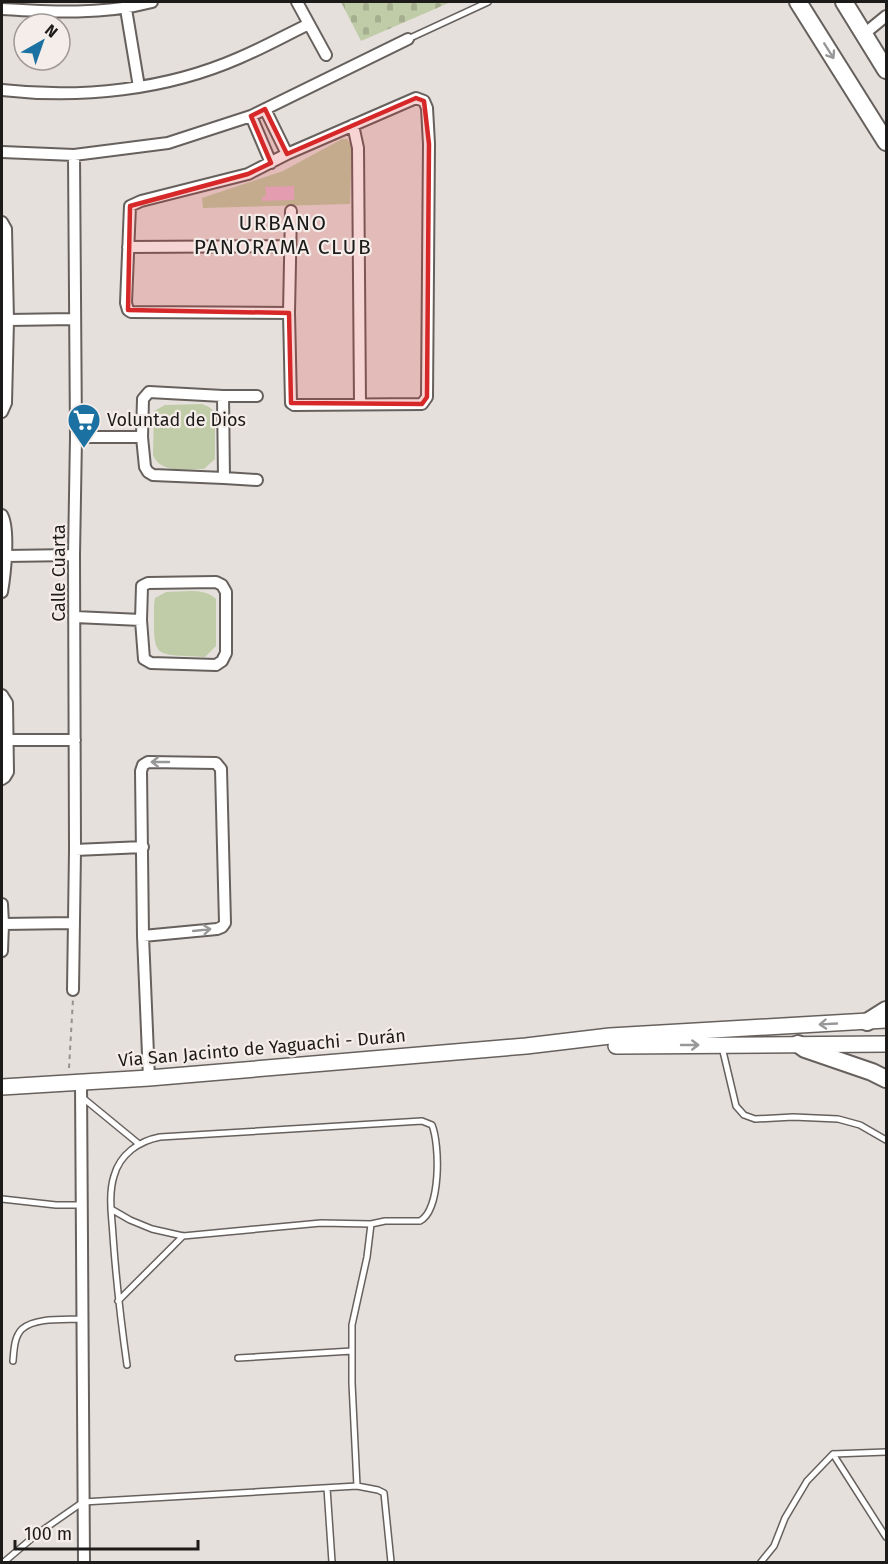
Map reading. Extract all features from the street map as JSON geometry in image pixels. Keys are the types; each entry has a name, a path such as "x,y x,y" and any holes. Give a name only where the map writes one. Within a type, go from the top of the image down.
{"highway":[{"path":"798,2 886,142"},
{"path":"844,2 886,70"},
{"path":"867,1022 886,1010"},
{"path":"798,1044 805,1049 886,1079"}],"main road":[{"name":"Vía San Jacinto de Yaguachi - Durán","path":"2,1087 77,1088 149,1078 526,1046 610,1036 886,1020"},
{"name":"Vía San Jacinto de Yaguachi - Durán","path":"526,1046 886,1044"}],"street":[{"path":"2,9 63,13 126,9 152,2"},
{"path":"297,2 326,55"},
{"path":"126,9 139,87"},
{"path":"864,34 886,16"},
{"path":"2,90 81,93 139,87 196,74 240,58 309,24"},
{"path":"2,152 74,155 168,143 251,116 408,39"},
{"path":"289,313 131,312 126,308 129,209 133,204 248,174 287,154 416,98 424,101 427,108 429,144 427,397 422,404 294,405 291,403 289,313 291,211"},
{"path":"265,109 287,154"},
{"path":"251,116 271,162"},
{"path":"353,125 358,148 360,404"},
{"name":"Calle Cuarta","path":"73,990 76,437 74,155"},
{"path":"2,222 6,229 8,320 6,403 2,412"},
{"path":"128,247 290,246"},
{"path":"8,320 74,319"},
{"path":"256,480 153,474 145,467 142,437 143,399 149,392 257,396"},
{"path":"223,396 224,478"},
{"path":"76,437 142,437"},
{"path":"2,515 5,521 2,592"},
{"path":"5,556 75,555"},
{"path":"216,582 222,585 226,592 226,653 222,661 216,665 151,663 144,659 141,620 142,586 148,583 216,582"},
{"path":"75,617 141,620"},
{"path":"2,695 7,703 8,772 2,779"},
{"path":"7,740 75,740"},
{"path":"144,936 217,928 222,927 225,923 221,770 218,764 213,762 148,762 143,765 141,771 144,936 149,1078"},
{"path":"75,850 143,847"},
{"path":"2,904 2,951"},
{"path":"3,924 73,924"},
{"path":"77,1088 82,1205 84,1563"}],"lane":[{"path":"408,39 488,2"},
{"path":"722,1046 730,1071 736,1106 744,1115 754,1119 793,1117 837,1119 860,1125 886,1140"},
{"path":"77,1088 139,1144"},
{"path":"111,1209 130,1220 183,1236 321,1223 371,1224 385,1221 420,1221 430,1213 436,1185 437,1136 432,1125 422,1121 160,1137 144,1140 127,1153 114,1175 111,1209 118,1301 127,1365"},
{"path":"2,1200 82,1205"},
{"path":"357,1486 352,1325 367,1257 371,1224"},
{"path":"118,1301 183,1236"},
{"path":"13,1361 15,1343 22,1329 37,1322 82,1320"},
{"path":"238,1358 352,1351"},
{"path":"761,1563 774,1546 785,1518 807,1480 833,1454 886,1452"},
{"path":"833,1454 886,1537"},
{"path":"4,1563 37,1534 83,1502 357,1486 384,1493 391,1563"},
{"path":"327,1488 332,1563"}],"path":[{"path":"73,990 77,1088"}],"highlighted area":[{"path":"416,98 424,101 429,144 427,397 422,404 291,403 289,313 128,310 130,206 248,174 271,163 251,116 265,109 287,154"}],"green space":[{"path":"341,2 451,2 361,41"},
{"path":"342,139 347,139 352,146 350,204 203,208 202,198 283,171"},
{"path":"202,404 215,412 215,459 204,469 183,470 162,465 153,455 154,411 165,405"},
{"path":"166,592 199,592 216,599 216,646 205,657 165,654 156,645 155,598"}],"shaded area":[{"path":"294,186 294,200 262,201 262,197 266,196 265,187"}],"place":[{"name":"Voluntad de Dios","path":"84,449"}],"district":[{"name":"URBANO PANORAMA CLUB","path":"283,235"}]}
